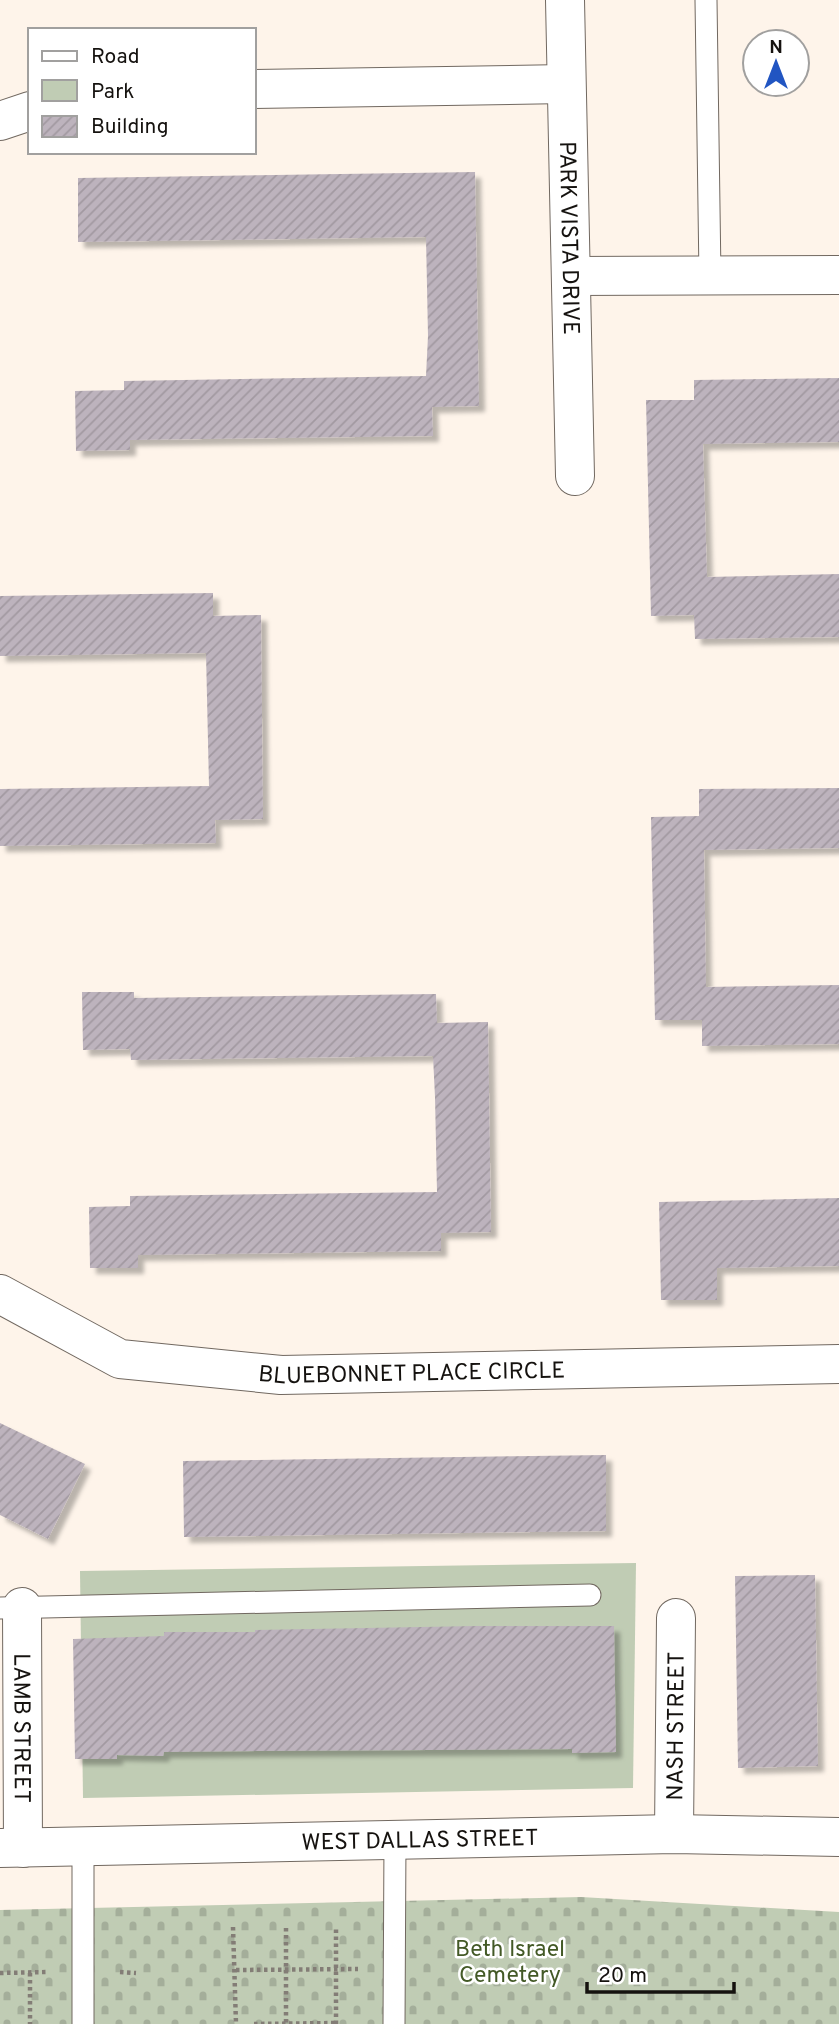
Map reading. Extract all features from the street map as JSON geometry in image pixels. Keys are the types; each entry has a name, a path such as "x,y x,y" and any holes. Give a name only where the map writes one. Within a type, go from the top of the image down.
{"street":[{"name":"PARK VISTA DRIVE","path":"565,0 575,476"},
{"path":"256,89 566,83"},
{"path":"0,121 28,112"},
{"path":"571,276 839,275"},
{"name":"BLUEBONNET PLACE CIRCLE","path":"0,1294 120,1359 281,1375 839,1364"},
{"name":"LAMB STREET","path":"11,1608 12,1848"},
{"name":"NASH STREET","path":"674,1834 676,1618"},
{"name":"WEST DALLAS STREET","path":"12,1848 674,1834 839,1836"}],"lane":[{"path":"706,0 710,276"},
{"path":"11,1608 590,1595"},
{"path":"394,2024 395,1840"},
{"path":"83,1847 83,2024"}],"path":[{"path":"233,1927 236,2024"},
{"path":"286,1928 286,2024"},
{"path":"254,2024 336,2023 336,1929"},
{"path":"236,1970 394,1969"},
{"path":"0,1973 83,1972"},
{"path":"30,1973 30,2024"}],"green space":[{"path":"636,1563 633,1788 83,1798 80,1571"},
{"name":"Beth Israel Cemetery","path":"581,1897 839,1912 839,2024 0,2024 0,1910"}],"building":[{"path":"475,172 479,406 432,407 433,436 130,440 130,450 76,451 75,391 124,390 124,381 426,376 428,336 426,237 78,242 78,178"},
{"path":"839,378 839,442 703,444 707,577 839,574 839,637 695,639 694,615 651,616 646,400 694,400 694,380"},
{"path":"213,593 213,616 261,615 263,819 215,820 216,843 0,846 0,789 209,786 206,653 0,656 0,596"},
{"path":"839,788 839,848 704,850 706,987 839,985 839,1044 702,1046 702,1020 655,1020 651,817 699,816 699,789"},
{"path":"82,992 134,992 134,998 436,994 437,1023 488,1022 491,1232 441,1233 441,1251 138,1255 138,1268 90,1268 89,1207 130,1206 130,1196 437,1192 435,1097 433,1056 131,1060 130,1049 83,1050"},
{"path":"839,1198 839,1266 717,1268 717,1300 661,1300 659,1202"},
{"path":"0,1423 85,1464 48,1539 0,1515"},
{"path":"606,1455 606,1531 184,1537 183,1461"},
{"path":"815,1575 818,1766 738,1768 735,1576"},
{"path":"614,1626 616,1752 572,1753 572,1749 164,1752 163,1756 117,1755 117,1759 75,1759 73,1639 164,1636 164,1632"}]}
